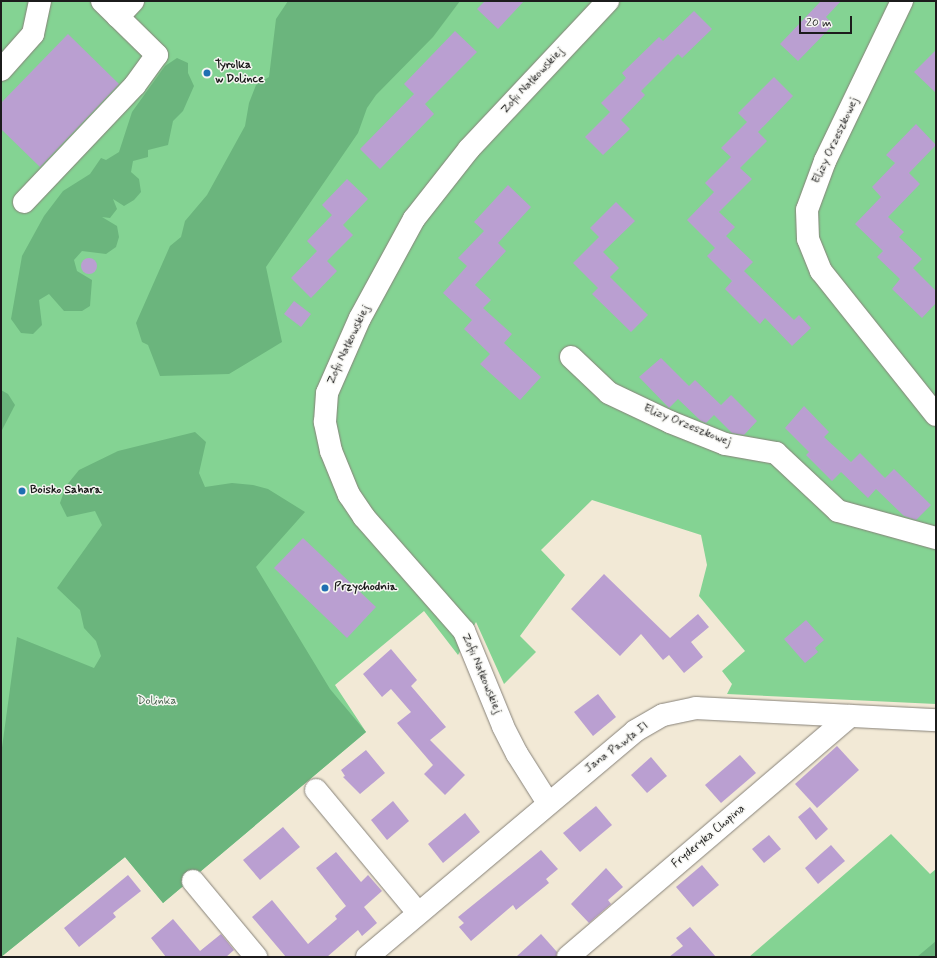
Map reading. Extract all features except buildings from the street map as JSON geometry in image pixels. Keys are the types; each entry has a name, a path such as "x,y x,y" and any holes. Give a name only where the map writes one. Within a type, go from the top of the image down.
{"street":[{"path":"1,70 33,34 40,1"},
{"path":"24,202 135,85 157,55 102,1"},
{"path":"118,17 133,1"},
{"name":"Zofii Nałkowskiej","path":"548,803 517,754 503,726 464,631 364,517 349,495 331,451 325,422 327,393 360,318 414,219 469,148 608,1"},
{"name":"Elizy Orzeszkowej","path":"902,1 825,161 807,210 808,239 815,259 839,295 936,415"},
{"name":"Elizy Orzeszkowej","path":"571,357 609,393 670,422 725,444 776,452 838,511 936,538"},
{"name":"Jana Pawła II","path":"367,957 635,731 663,715 696,708 936,720"},
{"name":"Fryderyka Chopina","path":"568,957 850,716"},
{"path":"316,790 418,913"},
{"path":"193,881 256,957"}],"green space":[{"name":"Dolinka","path":"1,1 936,1 936,704 727,694 732,684 722,671 745,651 699,596 707,565 701,535 592,500 541,550 565,575 520,636 536,652 504,684 476,622 458,655 424,611 335,685 366,732 163,903 125,857 1,957"},
{"path":"288,1 460,1 433,37 376,95 367,108 358,133 266,267 282,342 229,374 160,376 148,345 142,342 136,323 170,246 181,237 185,221 207,195 245,126 249,103 256,85 269,77 276,19"},
{"path":"177,58 188,63 188,73 194,86 183,111 173,121 168,145 148,150 148,157 133,161 131,172 139,179 141,192 134,200 124,206 113,199 117,209 110,218 102,217 117,226 119,237 116,247 106,254 82,251 74,260 77,271 92,280 90,306 82,311 64,311 49,294 39,300 42,325 33,334 21,333 11,319 22,256 44,216 63,191 90,174 101,158 106,160 119,152 132,112 165,66"},
{"path":"1,390 8,394 15,405 1,432"},
{"name":"Dolinka","path":"195,432 206,442 199,473 205,487 232,483 253,485 268,489 305,512 256,567 330,689 366,732 163,903 125,857 1,957 1,755 17,637 94,668 101,656 96,641 84,628 80,610 57,588 102,525 95,511 67,517 60,503 66,486 79,470 118,451"},
{"path":"891,834 930,874 936,869 936,957 749,957"},
{"path":"936,941 936,957 917,957"}],"place":[{"name":"Tyrolka w Dolince","path":"207,73"},
{"name":"Boisko Sahara","path":"22,491"},
{"name":"Przychodnia","path":"325,588"}]}
